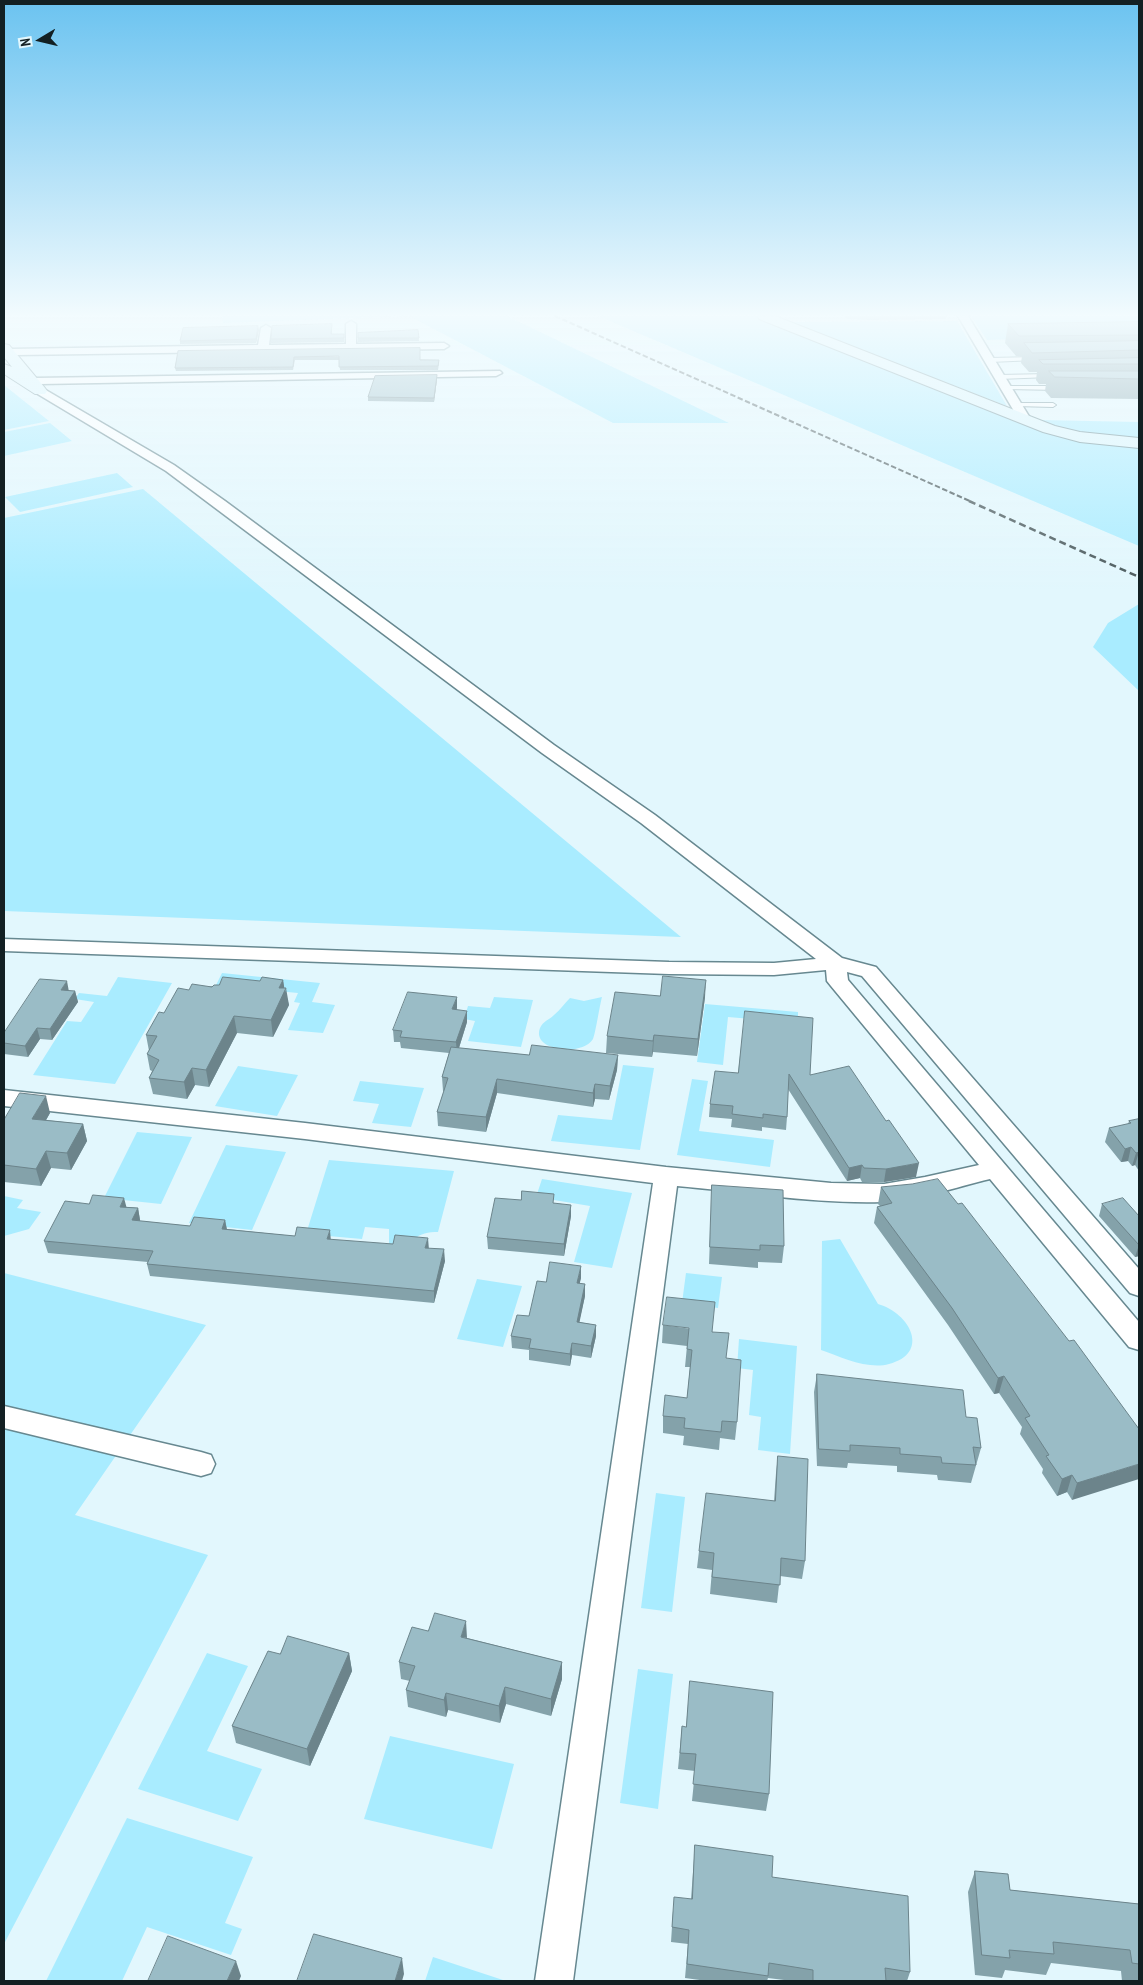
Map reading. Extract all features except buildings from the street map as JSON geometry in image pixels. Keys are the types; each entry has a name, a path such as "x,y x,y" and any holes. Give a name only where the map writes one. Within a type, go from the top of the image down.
{"street":[{"path":"73,409 170,468 213,499 548,749 648,819 835,963 838,981 1139,1340"},
{"path":"1015,409 1050,429 1080,438 1139,444"},
{"path":"4,945 670,968 774,969 835,963 869,971 1139,1286"},
{"path":"4,1098 305,1131 666,1176 831,1192 884,1193 925,1186 996,1169"},
{"path":"554,1981 666,1176"},
{"path":"4,1417 201,1464"}],"lane":[{"path":"1021,411 1033,409"}],"shaded area":[{"path":"4,409 34,409 49,421 4,430"},
{"path":"586,409 699,409 729,423 613,423"},
{"path":"816,409 998,409 1022,418 1117,443 1139,444 1139,546"},
{"path":"1040,420 1139,422 1139,440 1089,435 1064,429"},
{"path":"50,423 72,441 4,456 4,432"},
{"path":"117,473 133,487 20,512 5,497"},
{"path":"143,489 681,937 4,911 4,518"},
{"path":"1139,604 1139,691 1093,647 1108,623"},
{"path":"222,973 320,983 312,1002 335,1005 323,1033 288,1030 300,1003 294,1002 298,993 216,985"},
{"path":"118,977 172,983 115,1084 33,1075 67,1021 81,1022 94,1002 75,999 79,993 107,996"},
{"path":"494,997 533,1000 521,1047 468,1041 475,1021 464,1019 468,1006 490,1008"},
{"path":"602,997 594,1037 587,1045 579,1048 559,1049 543,1042 539,1036 541,1026 570,998 584,1001"},
{"path":"705,1004 798,1012 798,1023 728,1017 723,1065 697,1062"},
{"path":"623,1065 654,1068 640,1150 551,1141 558,1115 612,1120"},
{"path":"238,1066 298,1075 277,1116 215,1106"},
{"path":"692,1079 708,1081 699,1131 774,1140 770,1167 677,1155"},
{"path":"360,1081 424,1088 411,1127 372,1123 379,1104 353,1101"},
{"path":"137,1132 192,1137 161,1204 104,1198"},
{"path":"226,1145 286,1152 252,1230 189,1223"},
{"path":"329,1160 454,1171 438,1232 419,1236 413,1240 413,1246 389,1245 389,1229 365,1227 362,1239 306,1234"},
{"path":"542,1179 632,1193 612,1268 574,1262 590,1206 536,1197"},
{"path":"4,1196 23,1200 17,1208 41,1212 29,1229 4,1236"},
{"path":"840,1239 878,1304 889,1309 907,1324 911,1333 912,1343 910,1351 902,1359 889,1364 872,1365 855,1362 821,1350 822,1241"},
{"path":"4,1273 206,1325 75,1515 208,1555 4,1944"},
{"path":"686,1273 722,1277 718,1308 682,1303"},
{"path":"477,1279 522,1286 503,1347 457,1339"},
{"path":"739,1339 797,1346 790,1454 758,1450 761,1417 749,1415 753,1370 737,1368"},
{"path":"656,1493 685,1497 672,1612 641,1608"},
{"path":"207,1653 248,1666 207,1751 262,1769 238,1821 138,1789"},
{"path":"638,1669 673,1674 658,1809 620,1803"},
{"path":"390,1736 514,1764 492,1849 364,1819"},
{"path":"127,1818 253,1857 225,1923 242,1929 231,1955 147,1927 122,1981 46,1981"},
{"path":"433,1957 506,1981 425,1981"}],"railway":[{"path":"763,409 972,502"},
{"path":"969,501 1139,577"}]}
